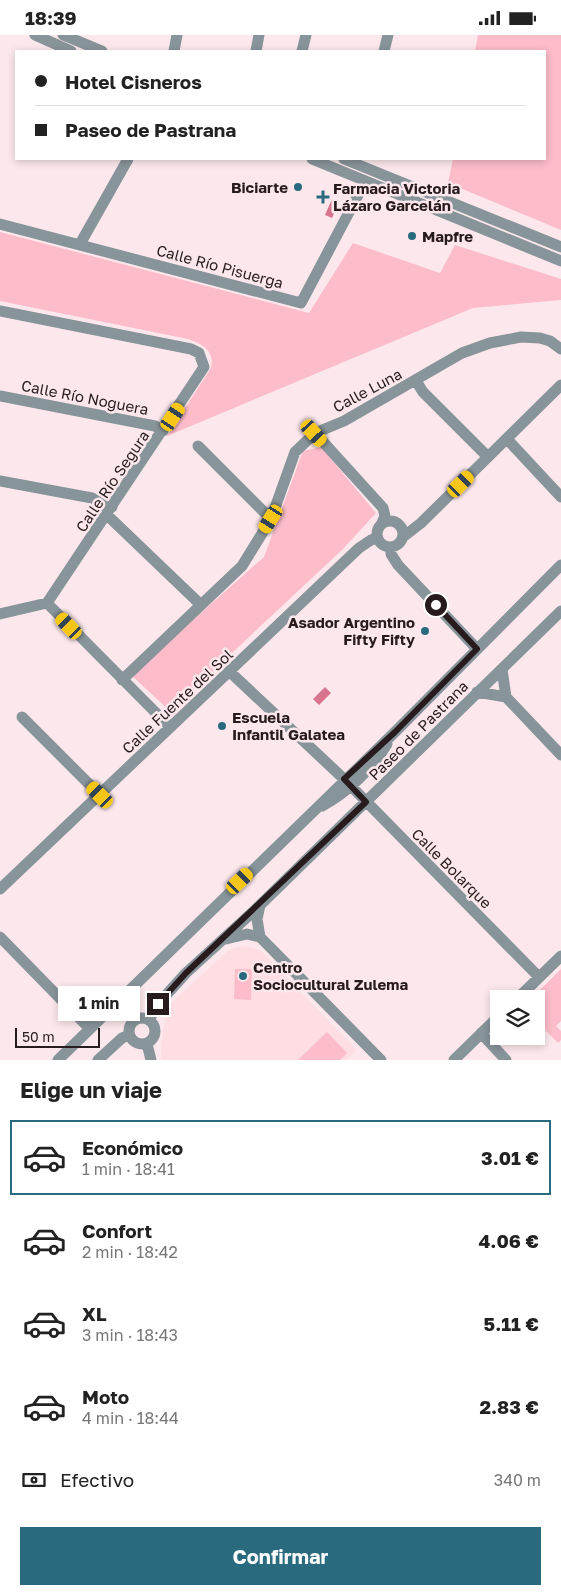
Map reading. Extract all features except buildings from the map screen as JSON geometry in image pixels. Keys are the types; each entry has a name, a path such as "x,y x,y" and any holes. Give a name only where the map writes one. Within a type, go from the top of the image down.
{"street":[{"path":"35,35 69,50"},
{"path":"63,35 100,50"},
{"path":"174,50 177,35"},
{"path":"256,50 259,35"},
{"path":"302,50 306,35"},
{"path":"384,50 388,35"},
{"path":"80,244 127,160"},
{"path":"314,160 561,261"},
{"path":"360,162 561,247"},
{"name":"Calle Río Pisuerga","path":"0,224 301,303 365,182"},
{"name":"Calle Río Segura","path":"0,311 181,346 200,353 204,367 202,374 46,603"},
{"name":"Calle Luna","path":"122,680 242,565 271,519 295,452 314,433 344,421 462,353 490,343 521,337 540,338 550,341 561,349"},
{"path":"416,381 423,392 488,457"},
{"path":"314,433 383,508 384,516 377,530 377,538 382,545 390,548 399,544 403,537 421,523 561,385"},
{"name":"Calle Río Noguera","path":"0,396 155,426 163,431"},
{"path":"506,439 561,497"},
{"path":"198,446 271,519"},
{"path":"0,481 92,498 110,511 201,605"},
{"path":"382,523 391,521 399,524 403,537"},
{"name":"Calle Fuente del Sol","path":"0,889 359,548 377,538"},
{"path":"390,548 391,554 398,565 477,649"},
{"name":"Paseo de Pastrana","path":"59,1059 308,814 347,782 561,565"},
{"path":"0,613 46,603 170,727"},
{"name":"Paseo de Pastrana","path":"149,1020 158,1004 186,973 260,905 561,611"},
{"path":"502,669 506,697 561,755"},
{"name":"Calle Bolarque","path":"230,672 347,782 539,977"},
{"path":"477,692 506,697"},
{"path":"22,717 100,795"},
{"path":"260,905 257,919 260,937 381,1060"},
{"path":"220,942 241,935 260,937"},
{"path":"0,937 90,1029"},
{"path":"526,990 561,956"},
{"path":"144,1018 149,1020 155,1030 155,1035 147,1044 136,1044 129,1035 130,1024 134,1020 144,1018"},
{"path":"454,1060 490,1024"},
{"path":"481,1033 506,1060"},
{"path":"98,1060 122,1038 129,1035"},
{"path":"147,1044 151,1060"}],"shaded area":[{"path":"478,35 561,35 561,230 448,183 453,160 546,160 546,50 475,50"},
{"path":"332,199 339,202 332,218 325,215"},
{"path":"0,232 309,313 353,243 440,273 455,245 561,279 561,300 473,308 167,436 211,368 211,357 207,349 188,339 0,301"},
{"path":"321,447 376,513 343,549 170,711 131,675 264,557 303,451"},
{"path":"325,687 331,693 319,705 313,699"},
{"name":"Centro Sociocultural Zulema","path":"243,946 260,950 357,1050 346,1060 161,1060 161,1045 166,1016 171,1003 230,949"},
{"path":"235,969 252,969 251,1000 234,999"},
{"path":"561,969 561,1021 556,1026 561,1031 561,1040 558,1043 545,1030 545,990 540,990"},
{"path":"327,1032 347,1053 340,1060 298,1060"}],"place":[{"name":"Biciarte","path":"298,187"},
{"name":"Farmacia Victoria Lázaro Garcelán","path":"323,197"},
{"name":"Mapfre","path":"412,236"},
{"name":"Asador Argentino Fifty Fifty","path":"425,631"},
{"name":"Escuela Infantil Galatea","path":"222,726"},
{"name":"Centro Sociocultural Zulema","path":"243,976"}],"route":[{"path":"158,1004 186,973 255,910 366,802 344,779 395,732 477,649 436,605"}]}
